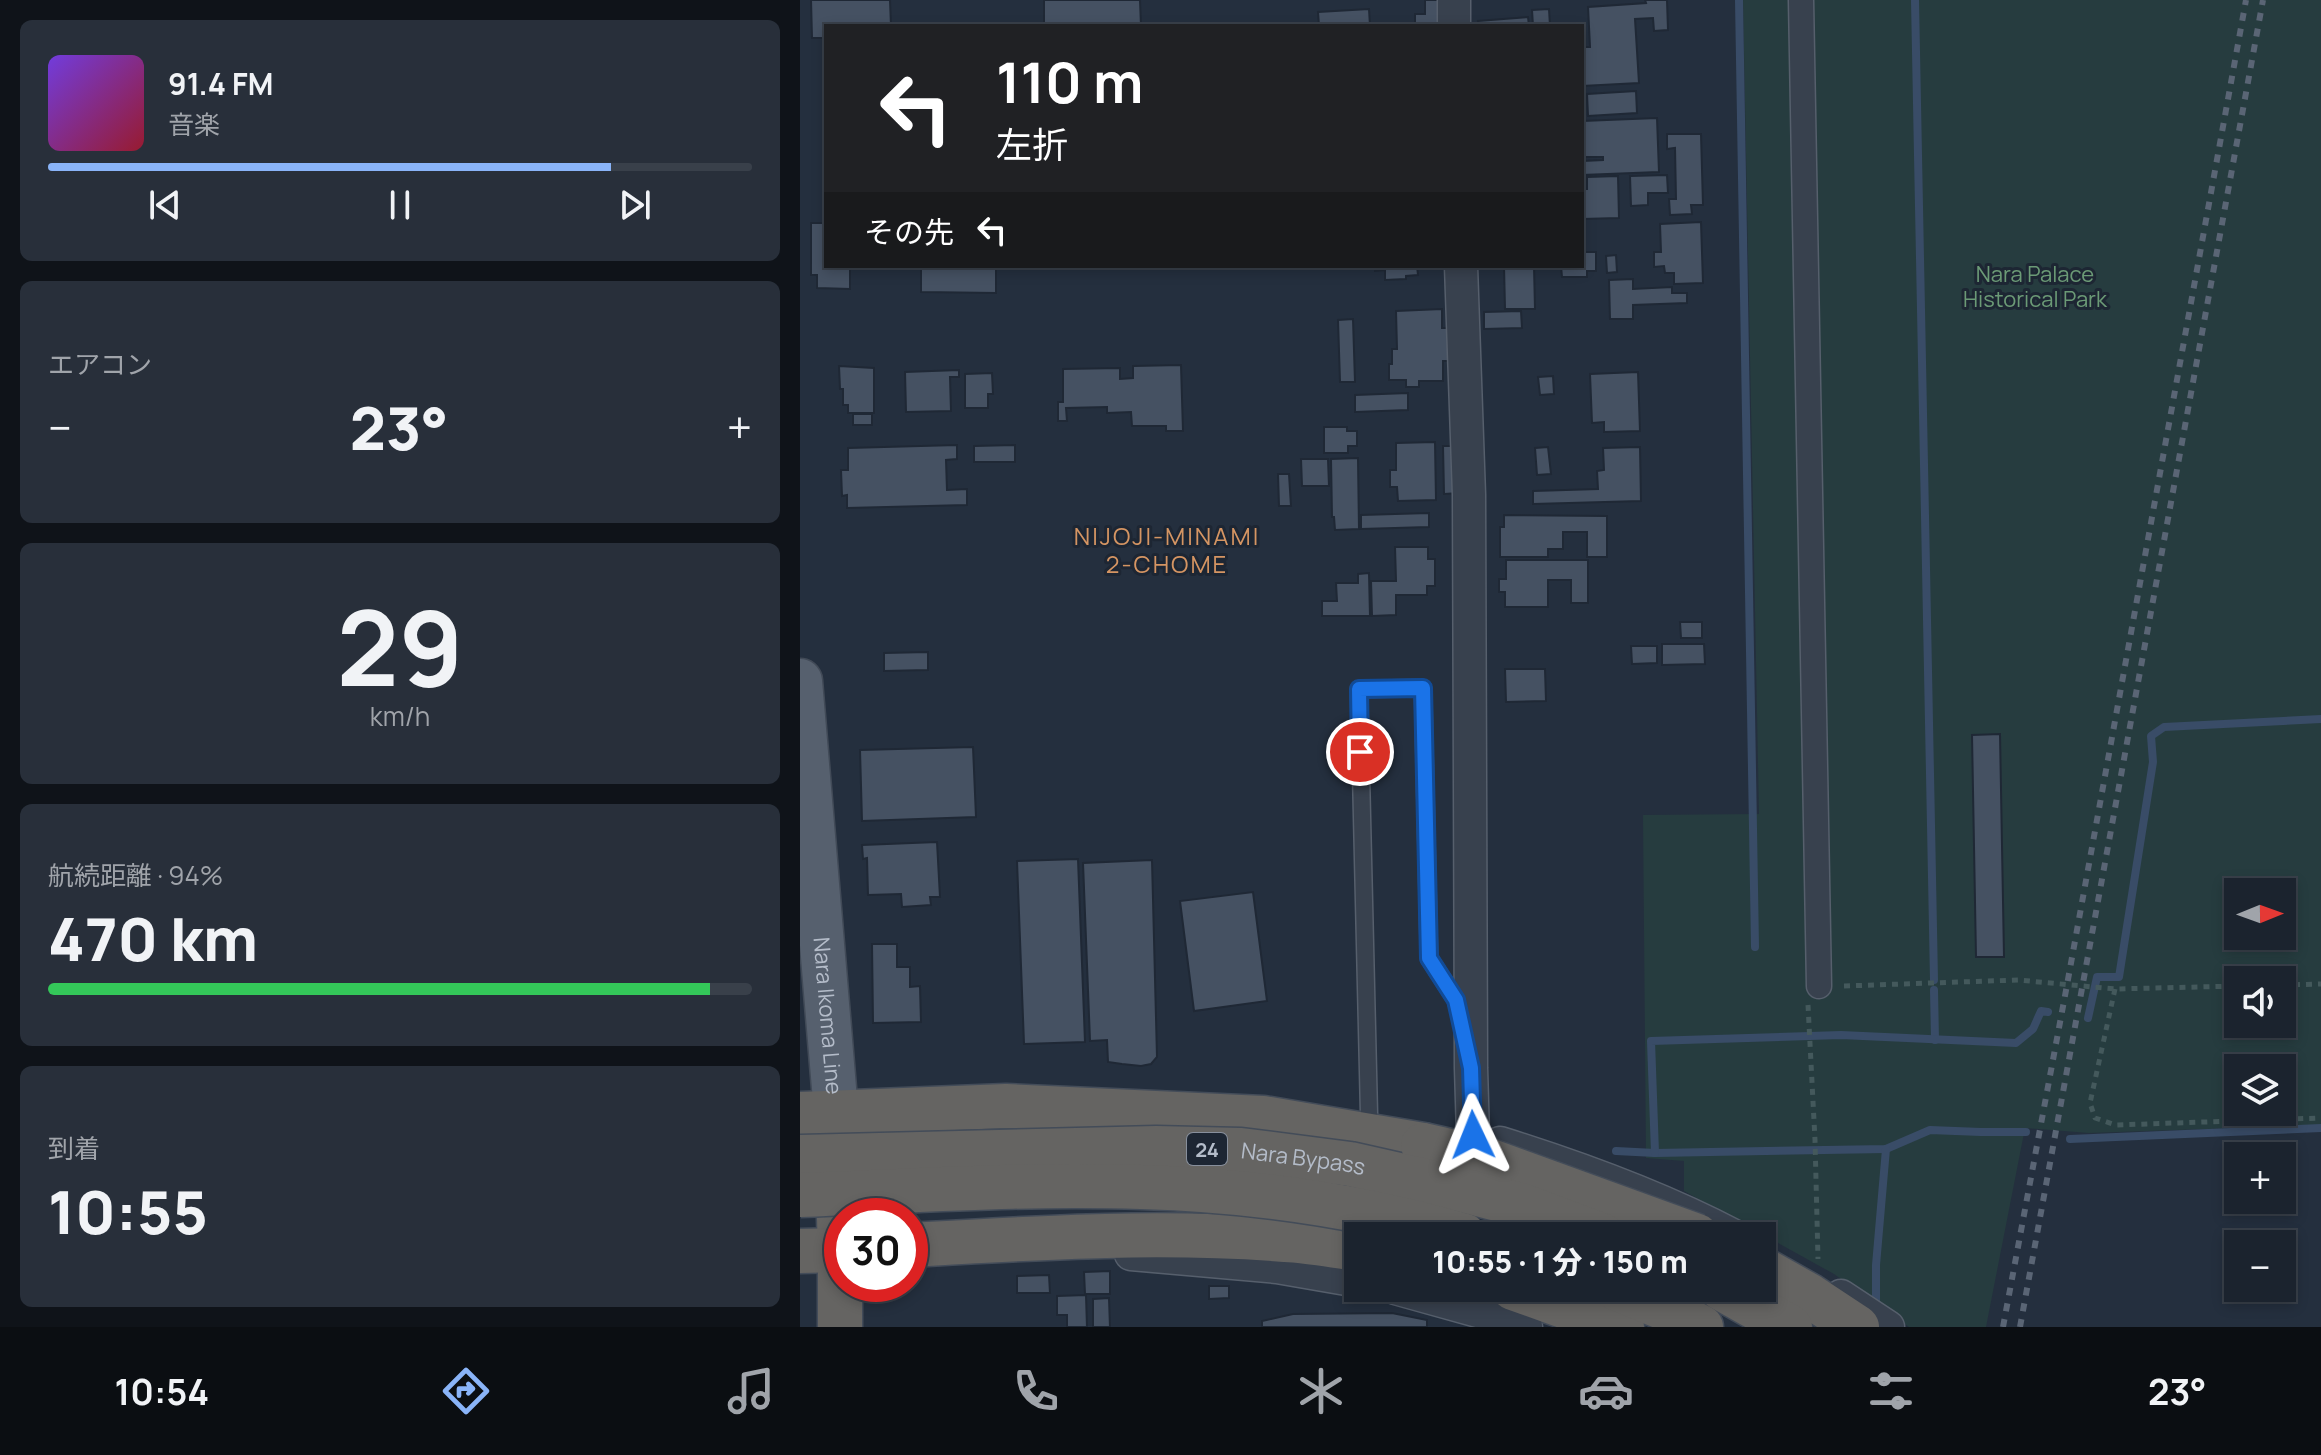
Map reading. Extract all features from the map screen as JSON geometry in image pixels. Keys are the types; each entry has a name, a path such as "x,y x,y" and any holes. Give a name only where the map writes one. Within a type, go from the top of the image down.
{"highway":[{"path":"824,1204 818,1113 1006,1106"},
{"name":"24","path":"1006,1106 1263,1118 1423,1145 1485,1159 1658,1222"},
{"name":"Nara Bypass","path":"800,1157 1156,1148 1241,1150 1350,1164 1524,1206 1567,1222"},
{"name":"Nara Bypass","path":"800,1195 1027,1186 1142,1187 1312,1203 1409,1222"},
{"path":"928,1244 1038,1238 1201,1236 1287,1240 1344,1247"},
{"path":"1776,1277 1857,1327"},
{"path":"836,1302 840,1327"},
{"path":"1552,1302 1622,1327"},
{"path":"1649,1302 1701,1327"},
{"path":"1746,1302 1790,1327"}],"main road":[{"name":"Nara Ikoma Line","path":"800,681 818,1113"}],"street":[{"path":"1454,0 1454,24"},
{"path":"1801,0 1819,986"},
{"path":"1461,268 1469,495 1473,1135 1468,1222"},
{"path":"1006,1106 1072,1093 1208,1095 1369,1114 1473,1135 1561,1162 1708,1222"},
{"path":"1038,1238 1075,1248 1277,1267 1344,1279"},
{"path":"1776,1258 1818,1280 1888,1327"},
{"path":"1444,1302 1526,1327"}],"lane":[{"path":"1369,1114 1359,689 1423,688 1429,958 1456,1000 1471,1068"}],"path":[{"path":"1819,986 2018,980 2115,989 2224,986"},
{"path":"2296,985 2321,984"},
{"path":"2115,989 2090,1103 2095,1118 2116,1125 2321,1118"},
{"path":"1809,1024 1818,1280"}],"green space":[{"name":"Nara Palace Historical Park","path":"1743,0 2321,0 2321,1125 2296,1126 2296,1054 2224,1054 2224,1126 2292,1126 2089,1133 2025,1128 1986,1327 1909,1327 1834,1274 1776,1242 1776,1222 1740,1222 1684,1191 1684,1161 1646,1158 1643,815 1759,814"}],"building":[{"path":"811,0 890,0 891,24 824,24 824,38 812,38"},
{"path":"1044,0 1140,0 1141,24 1044,24"},
{"path":"1425,0 1440,0 1441,24 1415,24 1415,14 1425,14"},
{"path":"1645,0 1667,0 1668,30 1654,31 1653,18 1635,19 1639,83 1584,86 1584,47 1590,47 1588,7 1646,3"},
{"path":"1369,9 1370,24 1319,24 1318,12"},
{"path":"1549,9 1550,24 1533,24 1532,10"},
{"path":"1528,17 1529,24 1479,24 1478,21"},
{"path":"1636,91 1637,113 1588,116 1587,94"},
{"path":"1657,118 1659,172 1584,175 1584,161 1603,160 1603,157 1584,157 1584,121"},
{"path":"1667,134 1701,134 1703,205 1691,205 1692,214 1670,215 1669,199 1676,199 1675,148 1667,149"},
{"path":"1667,175 1668,193 1648,193 1648,205 1631,206 1630,176"},
{"path":"1618,176 1619,218 1584,219 1587,177"},
{"path":"1701,222 1703,283 1674,284 1674,273 1665,273 1664,266 1654,267 1654,252 1661,252 1660,224"},
{"path":"811,223 824,223 824,268 850,268 850,289 817,288 817,275 811,275"},
{"path":"1584,252 1596,252 1596,271 1587,271 1587,277 1562,277 1561,268 1584,268"},
{"path":"1616,255 1617,272 1607,273 1606,256"},
{"path":"921,268 996,268 996,293 921,292"},
{"path":"1375,268 1417,268 1418,275 1385,280 1385,270 1375,271"},
{"path":"1504,268 1534,268 1535,309 1505,309"},
{"path":"1633,279 1633,289 1672,287 1672,293 1687,293 1687,303 1633,305 1633,319 1610,319 1609,280"},
{"path":"1442,309 1442,328 1457,328 1457,361 1443,361 1443,381 1419,381 1419,387 1406,387 1406,380 1389,380 1392,349 1397,349 1396,311"},
{"path":"1521,311 1522,328 1484,329 1484,312"},
{"path":"1353,319 1355,382 1340,382 1338,320"},
{"path":"1181,365 1183,431 1166,431 1166,426 1132,426 1131,412 1107,413 1107,407 1066,408 1067,421 1058,421 1058,402 1063,402 1063,369 1120,368 1120,379 1133,378 1133,366"},
{"path":"839,366 874,368 874,413 848,413 848,405 843,405"},
{"path":"959,370 959,377 950,377 951,411 906,412 905,372"},
{"path":"1638,372 1640,431 1604,432 1604,422 1592,423 1590,374"},
{"path":"992,373 993,394 988,394 988,408 965,408 965,374"},
{"path":"1553,376 1554,394 1540,395 1538,377"},
{"path":"1408,393 1408,410 1355,412 1355,395"},
{"path":"853,414 872,414 872,425 853,425"},
{"path":"1324,427 1347,427 1347,431 1357,431 1357,446 1348,446 1348,453 1324,453"},
{"path":"1435,442 1436,500 1398,501 1397,487 1390,487 1390,470 1396,470 1396,443"},
{"path":"957,445 957,459 946,460 947,490 967,489 967,505 847,508 847,495 842,496 841,470 848,470 848,448"},
{"path":"1015,445 1015,462 974,462 974,446"},
{"path":"1443,446 1459,446 1460,493 1444,494"},
{"path":"1548,447 1551,474 1537,475 1535,448"},
{"path":"1640,447 1641,501 1533,504 1533,491 1598,489 1597,471 1604,470 1603,448"},
{"path":"1358,458 1359,529 1335,530 1331,459"},
{"path":"1301,459 1328,459 1329,486 1302,486"},
{"path":"1278,474 1289,474 1291,506 1279,506"},
{"path":"1429,513 1429,527 1361,529 1361,515"},
{"path":"1504,515 1607,516 1607,557 1587,557 1587,532 1563,532 1563,549 1548,549 1548,557 1500,557 1500,527 1504,527"},
{"path":"1395,547 1428,547 1428,559 1435,559 1435,586 1427,586 1427,595 1396,595 1396,615 1372,616 1371,581 1396,581"},
{"path":"1506,560 1588,560 1588,603 1571,603 1571,580 1548,580 1548,607 1505,607 1505,592 1499,592 1499,579 1506,579"},
{"path":"1369,573 1370,616 1322,616 1322,601 1337,601 1336,583 1358,583 1358,574"},
{"path":"1680,622 1702,622 1702,638 1681,638"},
{"path":"1662,644 1704,644 1705,664 1662,665"},
{"path":"1631,646 1657,646 1657,663 1632,664"},
{"path":"928,652 928,670 884,671 884,653"},
{"path":"1505,669 1545,669 1546,701 1506,702"},
{"path":"2000,734 2004,957 1976,957 1972,735"},
{"path":"973,747 976,817 862,821 860,750"},
{"path":"937,842 940,897 930,897 931,905 902,907 901,894 868,895 867,858 863,859 862,845"},
{"path":"1078,859 1085,1042 1024,1044 1017,861"},
{"path":"1152,860 1157,1057 1151,1064 1141,1066 1108,1062 1107,1040 1090,1041 1083,863"},
{"path":"1253,892 1267,1001 1194,1011 1180,901"},
{"path":"872,944 897,944 897,967 910,967 910,987 920,986 921,1022 873,1023"},
{"path":"1110,1271 1110,1294 1085,1294 1084,1272"},
{"path":"1049,1275 1050,1293 1017,1293 1017,1276"},
{"path":"1209,1286 1229,1286 1229,1298 1209,1299"},
{"path":"1086,1295 1087,1327 1067,1327 1067,1315 1057,1315 1057,1296"},
{"path":"1109,1298 1110,1327 1093,1327 1093,1299"},
{"path":"1392,1313 1427,1320 1427,1327 1262,1327 1262,1321 1293,1314"}],"waterway":[{"path":"1739,0 1755,947"},
{"path":"1915,0 1934,980"},
{"path":"2088,1018 2097,977 2119,977 2153,762 2151,736 2164,727 2321,719"},
{"path":"1934,990 1935,1040"},
{"path":"1655,1153 1651,1041 1841,1035 2016,1043 2033,1029 2041,1011 2048,1012"},
{"path":"2070,1139 2321,1128"},
{"path":"1616,1151 1886,1149 1930,1130 2026,1132"},
{"path":"1876,1302 1876,1265 1886,1149"}],"railway":[{"path":"2003,1327 2246,0"},
{"path":"2020,1327 2263,0"}],"district":[{"name":"NIJOJI-MINAMI 2-CHOME","path":"1167,549"}],"route":[{"path":"1360,752 1359,689 1423,688 1429,958 1456,1000 1471,1068 1473,1135"}]}
